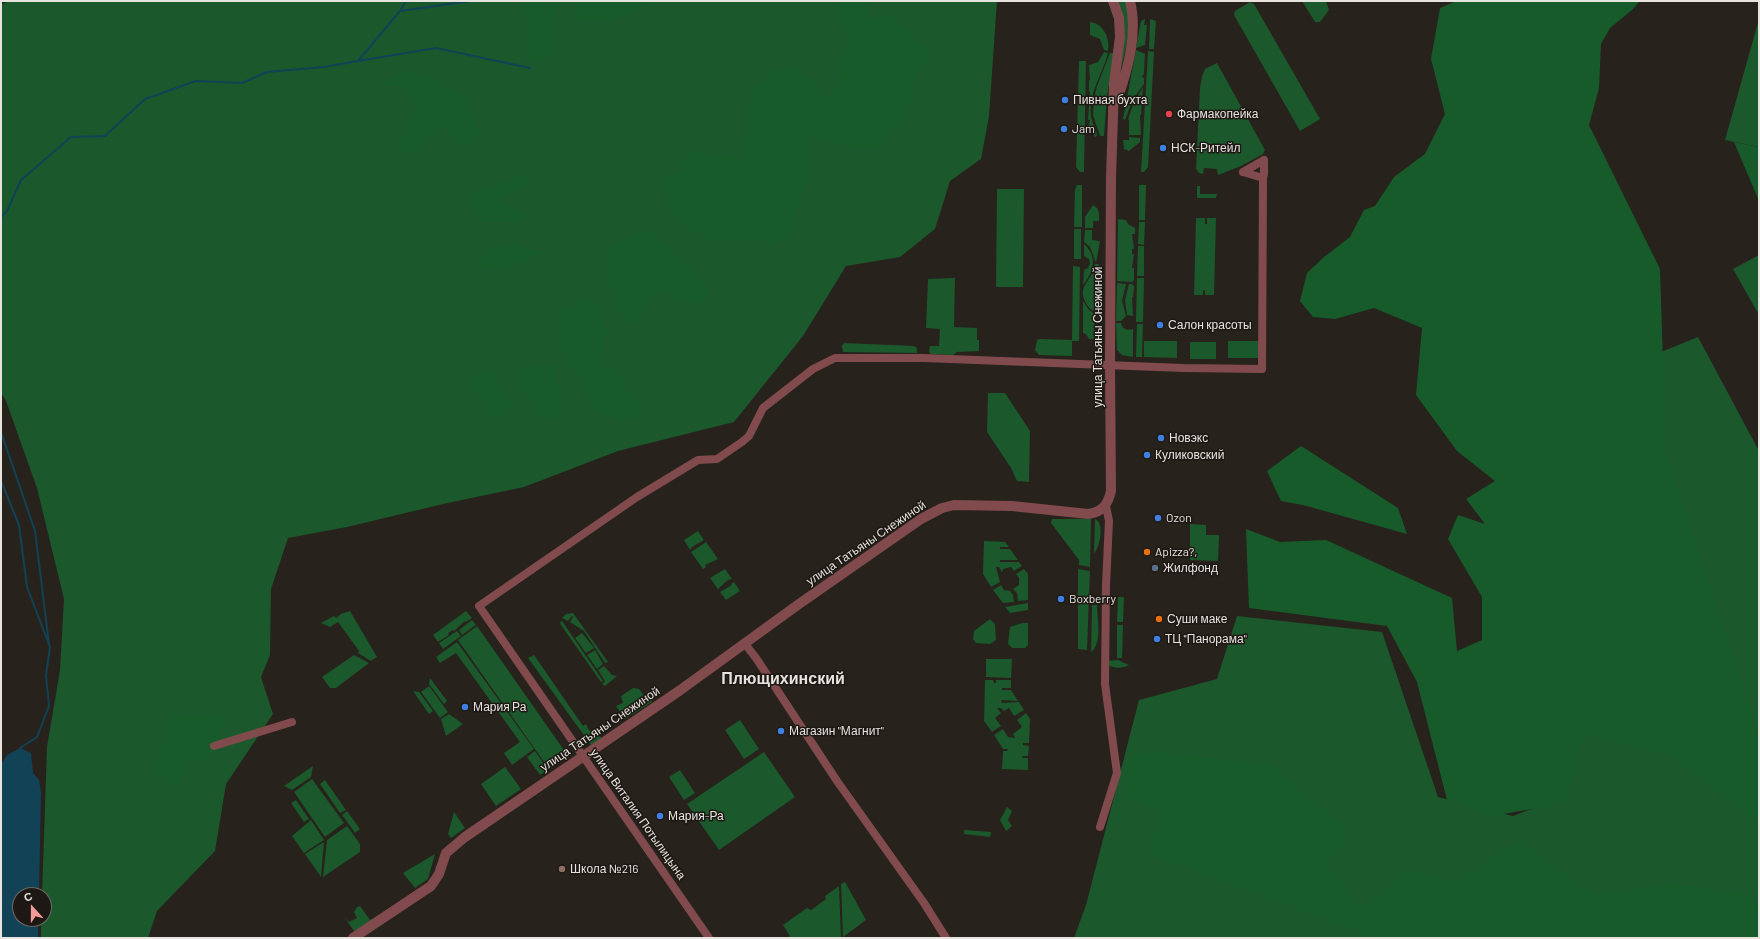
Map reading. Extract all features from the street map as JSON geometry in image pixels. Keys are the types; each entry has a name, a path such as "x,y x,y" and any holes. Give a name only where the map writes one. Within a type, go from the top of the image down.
{"street":[{"name":"улица Татьяны Снежиной","path":"353,938 431,886 439,874 446,853 460,841 679,691 920,519 942,508 954,505 1012,506 1088,514 1096,512 1106,506 1112,491 1110,365 1112,178 1115,73 1120,37 1119,18 1113,1"},
{"name":"улица Татьяны Снежиной","path":"1114,106 1126,74 1134,25 1130,1"},
{"path":"1110,365 1262,369 1262,178"},
{"name":"улица Виталия Потылицына","path":"710,938 479,606 637,497 698,460 717,459 742,442 749,436 763,408 813,369 835,358 924,358 1110,365"},
{"path":"1100,826 1117,773 1104,684 1109,521 1106,506"},
{"path":"745,644 756,658 837,781 924,903 946,938"},
{"path":"214,746 292,722"}],"green space":[{"path":"8,1 997,1 989,116 981,159 950,181 935,229 900,257 846,266 803,336 734,422 618,451 524,487 443,504 347,527 288,538 271,589 270,655 261,677 273,714 226,784 215,851 157,911 148,938 41,938 41,927 52,927 52,887 42,887 47,747 60,670 64,599 37,488 6,401 1,393 1,5"},
{"path":"523,1 558,1 556,2 550,60 529,59 528,28"},
{"path":"577,1 656,1 615,19 576,20"},
{"path":"837,1 870,1 868,14 872,20 890,14 928,51 930,55 929,58 919,65 913,91 901,123 878,147 860,148 839,145 816,137 812,138 810,143 810,170 787,238 771,244 749,239 714,241 690,229 671,216 665,186 665,175 678,171 688,153 695,151 732,158 742,156 749,121 749,97 752,89 780,68 792,69 819,83 825,97 830,97 837,81 841,57 849,44"},
{"path":"1117,1 1125,1 1128,22 1126,49 1119,78"},
{"path":"1302,1 1326,1 1329,10 1320,22 1315,22"},
{"path":"1456,1 1640,1 1632,10 1610,28 1601,44 1599,88 1589,125 1660,269 1666,456 1736,662 1759,742 1759,824 1674,758 1584,735 1565,803 1492,816 1447,800 1417,682 1387,626 1249,608 1246,529 1280,542 1326,540 1452,598 1457,651 1482,640 1482,597 1448,539 1458,515 1485,524 1466,499 1495,481 1457,451 1416,395 1422,328 1374,308 1335,319 1313,317 1300,301 1307,273 1324,257 1350,237 1364,210 1375,206 1394,177 1425,154 1445,114 1431,59 1440,8"},
{"path":"1250,2 1254,4 1320,119 1300,131 1234,15 1235,11"},
{"path":"1145,19 1144,25 1147,25 1145,45 1136,48 1141,21"},
{"path":"1150,19 1156,21 1154,49 1149,49"},
{"path":"1759,19 1759,147 1725,140"},
{"path":"1090,22 1095,23 1105,32 1108,41 1108,51 1104,50 1100,39 1090,35"},
{"path":"1136,50 1145,54 1144,73 1142,77 1144,78 1144,84 1133,99 1125,120 1123,119"},
{"path":"1148,51 1154,52 1148,167 1144,172 1141,172"},
{"path":"1104,52 1108,53 1096,85 1091,107 1091,118 1097,133 1097,136 1095,137 1092,132 1088,130 1090,120 1088,120 1090,92 1089,65 1098,62"},
{"path":"1110,53 1114,53 1107,96 1104,136 1100,136 1093,115 1094,98"},
{"path":"1079,61 1086,61 1084,172 1080,172 1076,167"},
{"path":"1217,63 1265,150 1263,154 1241,166 1218,175 1217,169 1204,168 1203,174 1199,173 1196,169 1200,88 1202,77 1205,69"},
{"path":"406,70 428,75 467,98 481,137 466,147 443,125 415,153 396,148 415,109 407,86 382,85"},
{"path":"1143,87 1140,115 1141,135 1129,135 1128,119 1134,102"},
{"path":"1129,137 1140,138 1140,142 1129,151 1124,149 1123,140 1129,140"},
{"path":"1734,142 1759,147 1759,201"},
{"path":"526,174 529,185 498,201 527,216 520,223 478,221 472,195"},
{"path":"1077,185 1082,185 1082,227 1074,227 1075,190"},
{"path":"1139,185 1146,185 1145,220 1139,220"},
{"path":"1197,186 1200,186 1200,194 1217,194 1216,198 1197,198"},
{"path":"997,189 1024,189 1023,287 996,287"},
{"path":"1093,205 1097,208 1099,213 1099,221 1093,221 1093,228 1085,228 1085,217"},
{"path":"1196,218 1205,218 1205,224 1207,224 1207,218 1216,218 1214,295 1205,295 1205,290 1203,291 1203,295 1194,295"},
{"path":"1118,219 1126,220 1128,224 1135,228 1135,234 1132,234 1134,249 1132,249 1132,254 1134,254 1132,268 1134,268 1134,280 1132,282 1117,281"},
{"path":"1139,222 1145,222 1144,245 1138,244"},
{"path":"645,228 706,280 710,298 693,304 658,291 631,328 612,303 609,248"},
{"path":"1074,229 1081,229 1081,259 1074,259"},
{"path":"1085,230 1092,230 1092,240 1100,241 1096,263 1090,247 1084,242"},
{"path":"514,244 544,253 499,271 477,264 485,249"},
{"path":"1084,244 1091,254 1093,264 1090,275 1083,285 1084,270 1088,268 1090,264 1089,259 1084,256"},
{"path":"1138,246 1144,246 1144,276 1137,276"},
{"path":"1759,255 1759,315 1733,269"},
{"path":"1095,264 1099,264 1095,292 1095,312 1087,305 1083,290 1092,274"},
{"path":"1073,266 1080,267 1079,341 1072,341 1072,356 1039,355 1035,350 1037,340 1072,340"},
{"path":"955,278 954,327 977,328 979,351 957,352 953,355 931,354 929,352 930,346 939,346 940,329 926,328 928,279"},
{"path":"1137,278 1144,278 1143,322 1136,322"},
{"path":"1117,283 1126,284 1122,301 1126,316 1121,321 1116,321"},
{"path":"1129,284 1134,286 1132,297 1133,316 1127,315 1125,300"},
{"path":"595,299 606,329 601,363 617,373 644,413 627,422 598,411 558,346 557,309"},
{"path":"1083,301 1089,310 1095,314 1094,339 1089,339 1086,334 1083,333"},
{"path":"1116,323 1121,323 1122,327 1125,329 1133,329 1133,357 1122,355 1117,350"},
{"path":"1137,324 1143,324 1142,357 1136,357"},
{"path":"1698,337 1759,451 1759,938 1074,938 1086,905 1139,700 1217,679 1237,616 1382,632 1438,797 1513,816 1556,799 1656,456 1644,359"},
{"path":"1144,341 1177,341 1177,358 1144,357"},
{"path":"1228,341 1260,341 1260,358 1228,358"},
{"path":"1190,342 1216,342 1216,359 1190,359"},
{"path":"844,343 914,346 917,348 917,353 843,352 842,346"},
{"path":"555,362 561,417 542,420 512,371"},
{"path":"488,368 513,408 494,420 470,381"},
{"path":"988,393 1005,393 1030,431 1029,482 1017,481 1011,468 987,432"},
{"path":"1301,446 1398,508 1407,534 1303,505 1281,501 1267,471"},
{"path":"1052,519 1091,519 1090,567 1079,565 1079,560 1051,523"},
{"path":"1095,519 1098,521 1101,530 1100,540 1094,554"},
{"path":"1190,524 1206,525 1206,535 1219,535 1218,561 1190,560"},
{"path":"698,531 704,540 692,547 690,550 684,540"},
{"path":"984,541 1005,542 1009,547 1000,547 1000,549 1010,549 1018,560 1000,560 1000,562 1019,562 1022,566 1014,571 1011,567 1003,569 1002,572 999,567 996,567 1000,582 991,587 983,574"},
{"path":"706,542 718,559 705,565 706,567 703,569 691,552"},
{"path":"725,569 732,579 728,580 718,589 710,578"},
{"path":"1024,569 1028,574 1028,600 1018,601 1017,593 1013,589 1019,585 1019,578 1016,574"},
{"path":"1078,569 1090,571 1087,650 1078,649"},
{"path":"734,582 740,591 726,600 720,592 732,585 731,584"},
{"path":"1001,585 1004,590 1010,591 1013,595 1014,602 1003,603 993,590"},
{"path":"1118,597 1124,597 1123,622 1117,622"},
{"path":"1028,603 1028,610 1010,613 1005,607"},
{"path":"1092,605 1097,605 1098,637 1095,648 1091,652"},
{"path":"350,611 377,657 371,661 358,653 359,651 338,622 330,627 321,623 334,616 336,618 341,614"},
{"path":"466,611 472,618 466,622 465,621 454,631 453,630 448,633 449,635 438,642 433,635"},
{"path":"573,613 608,662 605,663 584,631 570,622 573,617 572,616 568,621 562,618 566,614"},
{"path":"990,619 995,624 996,640 990,644 976,643 973,639 974,631"},
{"path":"472,620 476,625 462,635 459,630"},
{"path":"562,621 603,681 601,682 561,625 560,622"},
{"path":"1022,623 1028,623 1028,645 1025,648 1012,648 1008,644 1010,627"},
{"path":"1117,625 1123,625 1122,658 1117,658"},
{"path":"477,626 566,753 565,757 549,769 458,640"},
{"path":"457,631 461,636 443,649 439,643"},
{"path":"582,633 594,648 586,653 575,638"},
{"path":"457,642 534,749 512,765 504,753 520,742 456,653 440,663 436,657"},
{"path":"595,650 603,664 597,669 587,655"},
{"path":"354,655 369,663 336,688 330,688 322,677"},
{"path":"534,655 583,726 586,724 588,729 602,738 591,745 528,658"},
{"path":"986,659 1012,659 1011,678 986,677"},
{"path":"1118,660 1129,665 1119,668 1109,665 1108,661"},
{"path":"604,666 612,675 617,676 605,686 602,684 605,681 598,670"},
{"path":"430,678 447,701 444,704 429,684"},
{"path":"985,680 993,680 994,683 996,683 996,680 1011,680 1011,688 1002,688 1002,690 1011,690 1018,701 1002,700 1001,703 1019,702 1024,710 1014,716 1009,708 1004,711 1001,708 997,708 1001,713 995,718 1001,726 992,732 984,721"},
{"path":"429,686 448,712 440,718 421,692"},
{"path":"633,688 639,689 648,701 651,700 652,702 625,719 616,706 623,703 621,696"},
{"path":"413,691 419,692 433,711 429,714"},
{"path":"1026,713 1030,719 1029,743 1023,743 1023,745 1029,746 1028,756 1023,756 1022,758 1028,758 1028,770 1002,769 1003,751 1007,751 1008,749 1003,749 994,735 1003,729 1008,737 1015,738 1013,734 1022,727 1017,720"},
{"path":"449,714 463,724 446,736 441,719"},
{"path":"171,715 223,716 216,751 205,761 184,761 179,791 154,774"},
{"path":"740,720 759,749 744,759 725,730"},
{"path":"535,751 548,770 540,775 527,757"},
{"path":"764,752 795,797 719,850 687,804"},
{"path":"1152,752 1268,764 1348,829 1340,851 1325,865 1362,908 1409,870 1451,882 1520,841 1597,895 1674,884 1753,895 1759,917 1759,938 1376,938 1153,855 1157,811 1124,799 1130,756"},
{"path":"313,766 311,777 292,790 284,786"},
{"path":"505,767 521,789 496,806 481,784"},
{"path":"680,770 695,793 684,800 669,777"},
{"path":"312,779 344,823 325,837 294,792"},
{"path":"325,780 346,810 340,813 320,784"},
{"path":"296,800 309,819 304,822 291,803"},
{"path":"1007,807 1012,811 1008,820 1012,826 1006,831 1000,820"},
{"path":"347,811 360,829 355,833 342,815"},
{"path":"454,812 465,828 451,838 448,834"},
{"path":"311,820 324,840 304,853 292,836"},
{"path":"347,826 360,844 360,852 323,877 327,840"},
{"path":"964,830 991,832 990,837 964,834"},
{"path":"324,842 321,877 305,854"},
{"path":"435,854 428,879 415,888 403,873"},
{"path":"845,882 866,920 843,937 841,884"},
{"path":"839,886 841,938 788,938 790,936 783,925 807,908 811,910 826,899 825,896"},
{"path":"360,906 370,920 372,919 374,921 354,931 344,917 349,922 357,918 354,912 357,907"}],"water":[{"path":"20,748 31,753 33,773 39,780 41,792 39,887 12,887 12,927 38,927 38,938 1,938 1,764 7,755"}],"waterway":[{"path":"1,217 7,211 21,180 71,137 105,136 145,99 196,81 242,83 267,72 324,67 358,61 400,11 406,1"},
{"path":"400,11 470,1"},
{"path":"358,61 436,48 530,68"},
{"path":"1,432 35,531 49,644"},
{"path":"1,481 19,525 27,587 50,647 46,675 49,706 37,737 20,748"}],"place":[{"name":"Пивная бухта","path":"1065,100"},
{"name":"Фармакопейка","path":"1169,114"},
{"name":"Jam","path":"1064,129"},
{"name":"НСК-Ритейл","path":"1163,148"},
{"name":"Салон красоты","path":"1160,325"},
{"name":"Новэкс","path":"1161,438"},
{"name":"Куликовский","path":"1147,455"},
{"name":"Ozon","path":"1158,518"},
{"name":"Apizza?,","path":"1147,552"},
{"name":"Жилфонд","path":"1155,568"},
{"name":"Boxberry","path":"1061,599"},
{"name":"Суши маке","path":"1159,619"},
{"name":"ТЦ \"Панорама\"","path":"1157,639"},
{"name":"Мария Ра","path":"465,707"},
{"name":"Магазин \"Магнит\"","path":"781,731"},
{"name":"Мария-Ра","path":"660,816"},
{"name":"Школа №216","path":"562,869"}],"district":[{"name":"Плющихинский","path":"783,679"}]}
